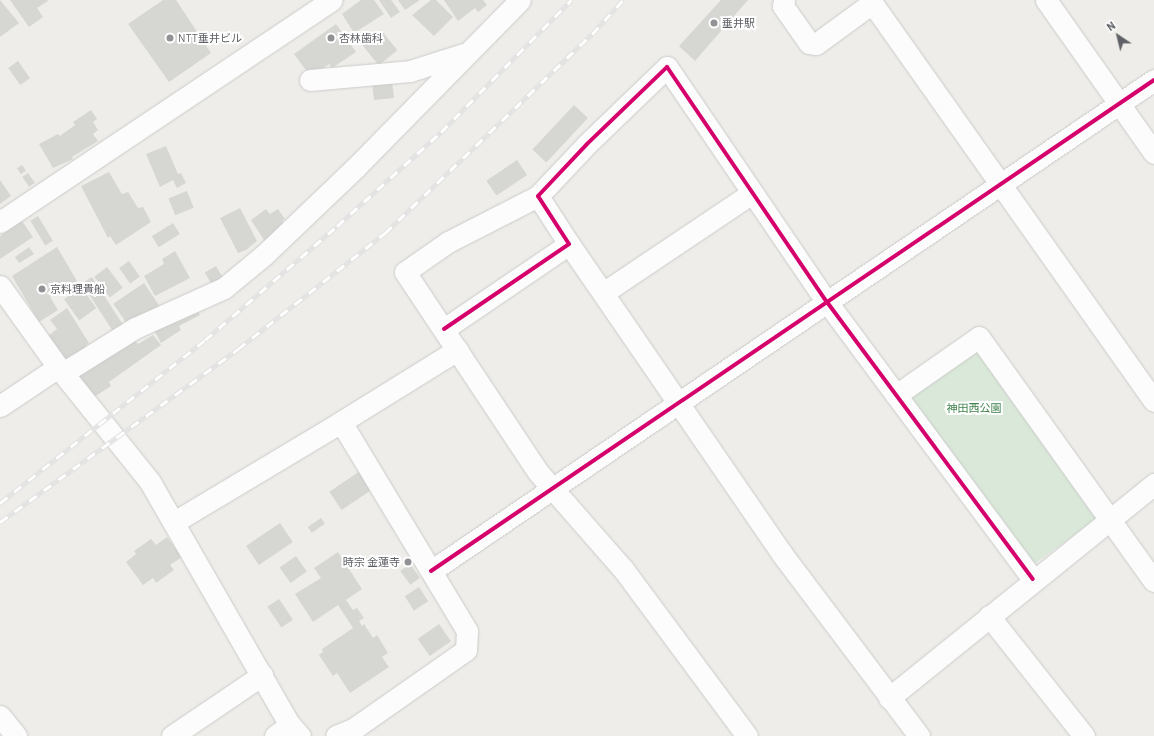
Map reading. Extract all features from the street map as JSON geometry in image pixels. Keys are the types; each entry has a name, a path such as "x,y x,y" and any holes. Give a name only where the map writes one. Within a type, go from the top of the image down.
{"street":[{"path":"0,222 332,0"},
{"path":"0,406 135,328 224,288 264,255 473,50 520,0"},
{"path":"784,0 783,6 808,43 816,44 871,2 1154,401"},
{"path":"1046,0 1154,152"},
{"path":"310,80 410,71 446,62 473,50"},
{"path":"747,736 623,569 555,488 538,472 405,272 448,242 538,196 667,67 827,302 1033,579"},
{"path":"431,571 1154,80"},
{"path":"603,293 752,193"},
{"path":"538,196 569,244 782,554 919,736"},
{"path":"444,329 569,244"},
{"path":"0,286 61,370 150,482 262,675 288,732"},
{"path":"896,395 979,337 1154,581"},
{"path":"174,522 341,422 457,350"},
{"path":"336,736 353,729 466,650 467,631 341,422"},
{"path":"889,698 1033,579 1154,484"},
{"path":"989,616 1084,736"},
{"path":"172,736 262,675"},
{"path":"0,716 16,736"}],"green space":[{"name":"神田西公園","path":"979,337 1106,512 1031,566 904,392"}],"building":[{"path":"0,0 19,23 0,37"},
{"path":"10,0 48,1 37,8 43,17 29,27"},
{"name":"NTT垂井ビル","path":"163,0 176,0 211,53 169,82 128,24"},
{"path":"361,0 374,0 384,14 354,33 342,14"},
{"path":"379,0 391,0 400,12 391,18"},
{"path":"398,0 420,0 405,10"},
{"path":"431,0 436,0 453,17 434,36 412,15"},
{"path":"444,0 483,0 487,5 478,12 475,8 458,21"},
{"name":"垂井駅","path":"721,0 748,0 695,61 679,46"},
{"name":"杏林歯科","path":"336,24 356,52 332,68 329,64 311,77 294,54"},
{"path":"381,30 397,50 379,65 362,45"},
{"path":"18,61 30,78 20,85 8,68"},
{"path":"392,80 394,98 374,100 372,82"},
{"path":"574,105 588,118 546,163 532,150"},
{"path":"91,110 97,119 93,122 98,130 93,134 98,141 72,157 73,159 53,168 39,144 58,134 60,136 75,125 73,122"},
{"path":"166,146 178,174 181,173 186,183 177,188 173,180 160,187 146,154"},
{"path":"517,160 527,175 496,196 486,181"},
{"path":"22,165 26,171 21,174 17,168"},
{"path":"109,172 122,194 128,192 138,208 143,207 151,222 116,245 110,236 108,238 81,186"},
{"path":"28,173 35,183 29,187 22,177"},
{"path":"0,180 11,196 0,204"},
{"path":"187,191 194,208 175,215 168,198"},
{"path":"240,208 257,241 246,250 238,253 220,218"},
{"path":"266,209 270,214 278,209 285,219 282,221 286,226 264,240 251,220"},
{"path":"38,216 53,241 45,245 30,221"},
{"path":"22,221 33,237 0,259 0,236"},
{"path":"173,223 180,234 159,247 152,236"},
{"path":"29,247 34,254 19,263 15,257"},
{"name":"京料理貴船","path":"57,247 77,281 50,297 58,310 39,322 12,276"},
{"path":"175,251 190,278 155,296 144,276 164,264 162,259"},
{"path":"129,261 140,277 130,283 119,268"},
{"path":"216,266 224,280 213,286 205,272"},
{"path":"107,267 123,288 110,297 94,277"},
{"path":"92,277 123,325 113,331 82,284"},
{"path":"144,283 159,305 128,326 113,304"},
{"path":"81,287 96,308 79,320 64,299"},
{"path":"67,308 89,343 86,345 90,350 78,359 73,354 63,361 48,336 57,329 50,320"},
{"path":"197,309 200,315 179,326 181,330 161,343 153,328"},
{"path":"153,335 161,345 109,382 111,386 94,397 75,374 132,337 138,344"},
{"path":"360,471 372,489 342,510 329,492"},
{"path":"321,518 325,524 312,533 308,527"},
{"path":"280,523 293,542 259,565 246,546"},
{"path":"167,537 182,557 170,565 174,570 156,583 153,578 143,585 126,562 136,554 134,551 151,539 156,545"},
{"path":"338,552 362,589 346,600 353,610 357,608 364,618 359,621 362,626 364,624 373,638 377,635 388,653 382,657 389,667 350,693 337,673 333,676 319,655 323,652 322,649 353,628 338,605 313,622 295,594 321,578 314,568"},
{"path":"296,556 307,572 291,583 280,567"},
{"path":"410,564 420,578 410,585 400,571"},
{"path":"419,587 428,601 414,611 405,596"},
{"path":"279,599 293,620 281,628 267,607"},
{"path":"439,624 451,641 430,656 418,639"}],"railway":[{"path":"0,503 205,340 337,226 441,132 571,0"},
{"path":"0,522 238,349 385,233 592,34 623,0"}],"cycle path":[{"path":"444,329 569,244 538,196 587,144 667,67 827,302 1033,579"},
{"path":"431,571 1154,80"}],"place":[{"name":"垂井駅","path":"714,23"},
{"name":"NTT垂井ビル","path":"170,38"},
{"name":"杏林歯科","path":"331,38"},
{"name":"京料理貴船","path":"42,289"},
{"name":"時宗 金蓮寺","path":"408,562"}]}
